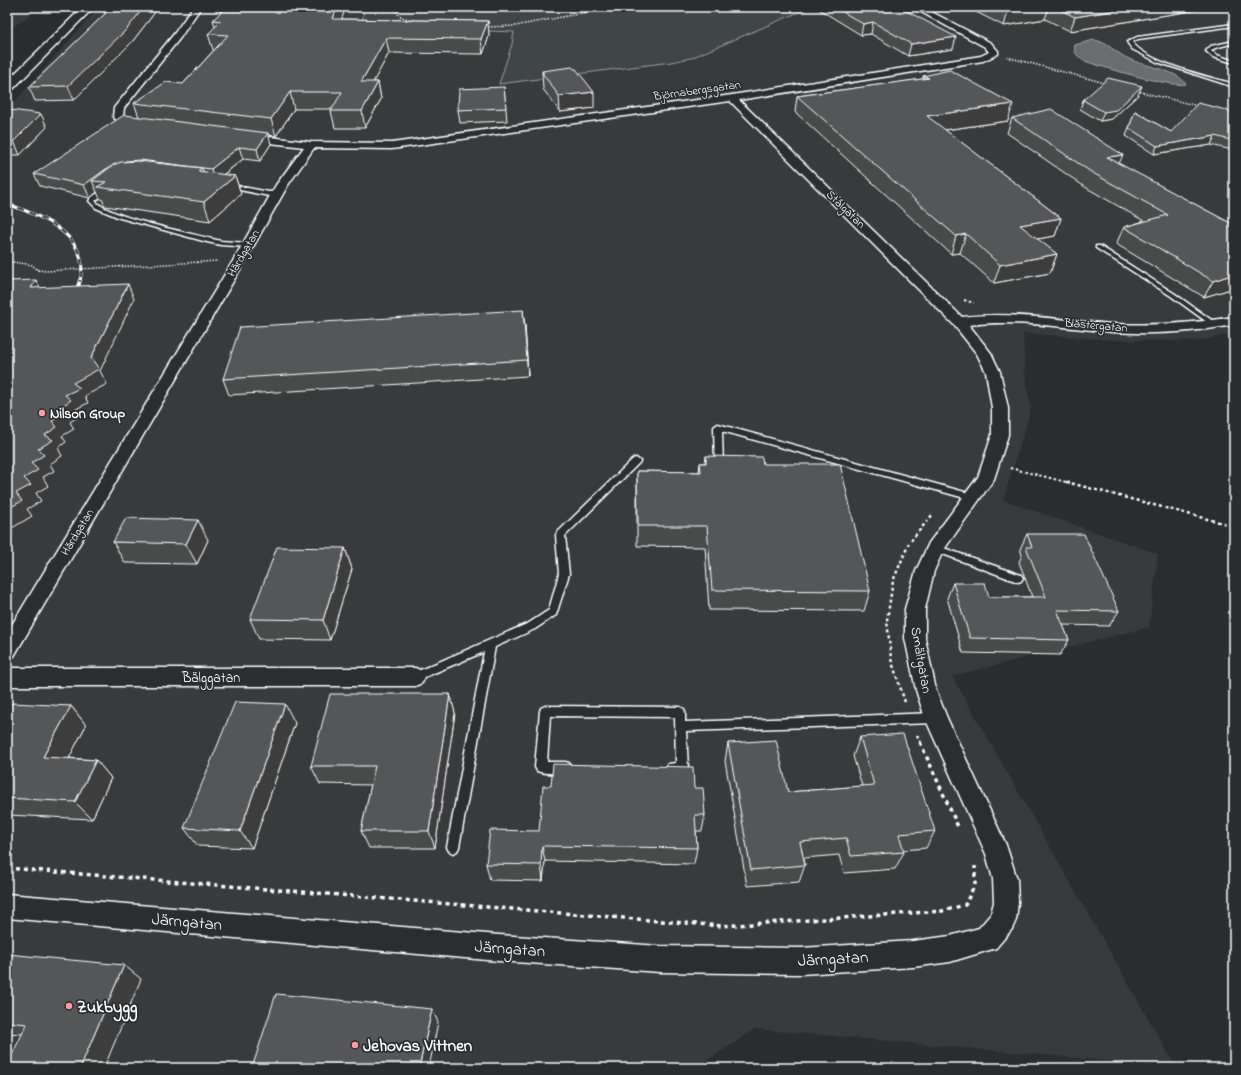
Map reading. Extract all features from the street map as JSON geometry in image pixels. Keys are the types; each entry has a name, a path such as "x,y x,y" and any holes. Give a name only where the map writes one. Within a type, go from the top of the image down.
{"main road":[{"path":"7,88 89,7"}],"street":[{"path":"154,126 124,121 118,117 118,113 124,102 177,36 197,7"},
{"name":"Björnabergsgatan","path":"311,145 392,146 732,98 983,58 993,54 994,50 988,45 916,7"},
{"name":"Stålgatan","path":"732,98 959,322"},
{"path":"236,136 311,145"},
{"name":"Härdgatan","path":"7,650 243,245 311,145"},
{"name":"Blästergatan","path":"959,322 1003,318 1033,319 1114,328 1165,328 1234,321"},
{"name":"Smältgatan","path":"959,322 984,352 993,372 997,386 1000,408 1000,435 986,478 935,548 925,571 915,609 915,638 926,690 936,718 998,853 1005,879 1006,902 1003,920"},
{"name":"Bälggatan","path":"7,677 415,677"},
{"name":"Järngatan","path":"7,906 499,948 660,959 801,961 942,950 987,939 1003,920"}],"lane":[{"path":"1234,24 1137,38 1129,42 1133,48 1148,57 1234,86"},
{"path":"1234,42 1213,47 1208,51 1215,56 1234,62"},
{"path":"112,185 92,201 98,207 122,217 207,240 243,245"},
{"path":"223,185 269,194 277,193"},
{"path":"1098,247 1173,295 1214,324"},
{"path":"719,468 718,427 972,497"},
{"path":"415,677 532,626 553,612 564,574 560,534 636,461"},
{"path":"935,548 1018,578"},
{"path":"453,847 490,644"},
{"path":"573,768 541,767 545,711 680,712 682,768 659,768"},
{"path":"680,726 911,720 936,718"}],"path":[{"path":"392,7 401,17 419,21"},
{"path":"479,27 515,26 614,7"},
{"path":"1006,54 1006,57 1106,83"},
{"path":"1137,91 1204,107"},
{"path":"7,261 27,263 38,270 46,271 195,263 223,260 231,256 243,245"},
{"path":"941,304 961,299 978,303"},
{"path":"992,463 1234,526"},
{"path":"952,491 909,543 893,581 887,620 891,659 911,720 961,832"},
{"path":"7,868 722,926 942,911 965,905 975,884 976,864"}],"shaded area":[{"path":"7,7 42,7 7,31"},
{"path":"99,7 364,7 361,18 464,30 514,32 512,44 499,84 671,62 691,58 811,7 1234,7 1234,333 1198,341 1113,340 1023,333 1025,375 1031,409 1003,500 1158,554 1149,627 952,676 1176,1067 755,1029 696,1068 7,1068 7,110"},
{"path":"364,7 811,7 691,58 671,62 499,84 512,44 514,32 362,23"},
{"path":"1094,40 1107,45 1135,62 1175,75 1182,79 1186,84 1166,83 1151,80 1082,60 1075,52 1075,45"}],"building":[{"path":"112,7 144,7 127,29 68,86 29,87"},
{"path":"226,7 337,7 333,19 488,21 481,39 386,38 361,82 378,82 362,111 331,111 342,92 290,92 271,119 134,103 166,82 183,84 228,35 208,34 221,21 213,20"},
{"path":"835,7 899,7 956,37 911,44 873,22 863,24"},
{"path":"998,7 1036,7 1008,11"},
{"path":"1054,7 1135,7 1075,17"},
{"path":"572,67 576,69 594,92 559,96 542,73 544,73 542,71"},
{"path":"950,70 1013,104 927,116 1061,218 1020,225 1057,254 1000,265 966,234 956,236 797,96 929,78 923,76"},
{"path":"1108,78 1142,86 1116,110 1104,112 1083,100"},
{"path":"504,87 506,108 458,110 459,89"},
{"path":"1198,103 1234,112 1234,141 1215,136 1157,146 1129,128 1135,111 1171,132"},
{"path":"1051,109 1123,155 1107,157 1234,225 1234,274 1213,281 1124,227 1168,215 1091,172 1012,118"},
{"path":"11,110 41,114 14,141 7,141 7,113"},
{"path":"124,115 268,133 257,149 239,147 211,169 140,160 126,161 106,169 84,185 34,174"},
{"path":"138,161 202,168 198,171 235,176 204,202 97,187 106,182 92,181 113,165 121,162"},
{"name":"Nilson Group","path":"36,280 31,288 128,284 91,358 99,369 73,383 80,388 65,395 71,400 59,408 65,413 52,421 57,427 45,435 53,440 38,449 44,455 31,463 38,470 24,478 31,485 16,493 22,501 7,509 7,283 9,281"},
{"path":"523,310 527,360 223,379 240,327"},
{"path":"706,456 762,457 763,464 840,464 870,591 712,590 707,526 638,526 637,471 701,472 700,463 706,463"},
{"path":"126,518 198,520 186,544 113,542"},
{"path":"1027,534 1084,534 1119,611 1057,610 1069,640 970,638 953,583 985,583 989,597 1046,597 1026,547 1032,547"},
{"path":"277,547 345,548 323,620 250,619"},
{"path":"330,694 450,694 429,831 361,831 375,766 311,766"},
{"path":"235,702 285,704 240,831 184,828"},
{"path":"12,703 71,706 43,757 96,760 75,802 7,798 7,711"},
{"path":"903,734 935,831 899,834 904,852 851,856 846,838 800,842 805,865 751,870 728,743 776,740 788,792 874,785 860,737"},
{"path":"553,764 693,767 694,788 703,788 705,815 695,815 697,848 542,846 541,865 486,864 490,830 539,831 543,786 551,786"},
{"name":"Zukbygg","path":"7,954 124,965 80,1068 7,1068 7,1065 27,1024 7,1022"},
{"name":"Jehovas Vittnen","path":"276,994 432,1009 419,1068 252,1068"}],"railway":[{"path":"7,204 48,221 71,240 78,252 82,265 80,281"},
{"path":"75,297 80,280"}],"place":[{"name":"Nilson Group","path":"42,413"},
{"name":"Zukbygg","path":"69,1006"},
{"name":"Jehovas Vittnen","path":"355,1045"}]}
